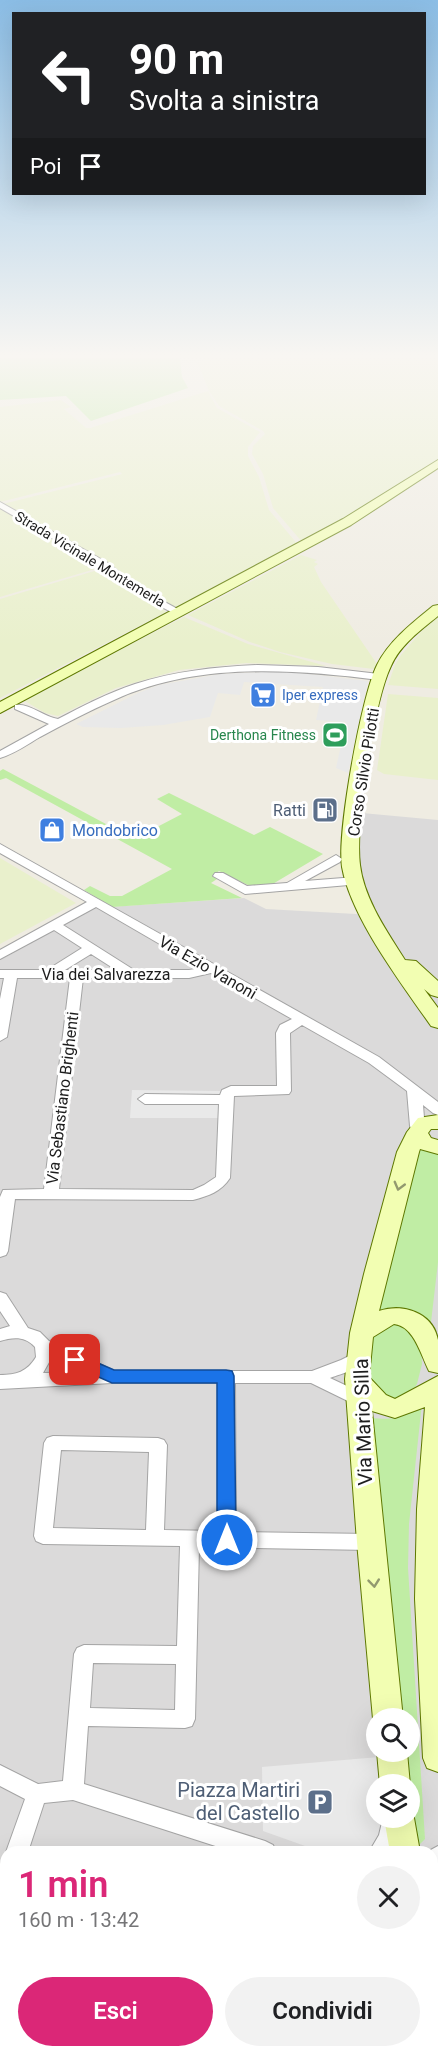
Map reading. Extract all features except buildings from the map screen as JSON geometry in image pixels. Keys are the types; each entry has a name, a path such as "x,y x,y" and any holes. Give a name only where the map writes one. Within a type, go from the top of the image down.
{"street":[{"path":"0,708 347,522 438,463"},
{"name":"Strada Vicinale Montemerla","path":"0,505 105,565 136,590 180,613"},
{"name":"Corso Silvio Pilotti","path":"438,609 395,649 379,677 352,824 351,866 362,902 391,949 430,990 438,1022"},
{"path":"0,755 60,722 137,687 168,678 230,668 292,668 379,677"},
{"path":"19,706 50,721 60,722"},
{"name":"Via Ezio Vanoni","path":"0,848 374,1060 414,1089 432,1120"},
{"path":"285,888 336,859"},
{"path":"219,876 245,890 356,881"},
{"path":"0,955 95,903"},
{"path":"54,926 131,974"},
{"path":"49,974 91,948"},
{"name":"Via dei Salvarezza","path":"5,974 189,974 210,968"},
{"path":"0,1037 5,974"},
{"name":"Via Sebastiano Brighenti","path":"0,1251 8,1194 51,1194 77,974"},
{"path":"51,1194 193,1195 209,1189 223,1178 227,1093 231,1091 284,1091 283,1033 285,1028 302,1020"},
{"path":"414,1089 418,1104 416,1123 432,1120"},
{"path":"145,1099 227,1100"},
{"path":"432,1120 418,1136 424,1143 438,1147"},
{"name":"Via Mario Silla","path":"387,1708 370,1542 359,1367 375,1274 408,1152 432,1120"},
{"path":"0,1298 23,1332 37,1339 42,1345 112,1377"},
{"path":"438,1364 431,1337 415,1322 398,1316 381,1319 359,1367 373,1399 381,1406 390,1409 408,1405 438,1385"},
{"path":"0,1335 23,1332"},
{"path":"18,1382 36,1373 44,1359 42,1345"},
{"path":"313,1377 347,1365 359,1367"},
{"path":"0,1382 112,1377 313,1377 359,1367"},
{"path":"226,1376 227,1540"},
{"path":"438,1393 430,1509 438,1758"},
{"path":"155,1538 158,1445 53,1443 43,1536 370,1542"},
{"path":"79,1717 185,1719 190,1539"},
{"path":"73,1790 84,1654 186,1655"},
{"path":"0,1775 37,1794 73,1790 246,1846"},
{"path":"19,1846 37,1794"},
{"path":"384,1846 389,1840 392,1828"},
{"path":"401,1828 404,1846"}],"shaded area":[{"path":"292,672 368,681 348,773 336,768 346,722 316,720 323,687 244,682 240,695 218,693 210,717 163,725 121,728 83,727 76,724 159,685 220,674"},
{"path":"362,813 438,820 438,1846 0,1846 0,960 94,908 244,898 266,909 356,914 373,912 357,866"},
{"path":"132,1090 220,1091 219,1118 130,1118"},
{"name":"Piazza Martiri del Castello","path":"366,1758 366,1762 380,1762 382,1774 366,1774 366,1828 386,1828 375,1846 305,1846 263,1831 262,1767"}],"green space":[{"path":"0,454 248,454 259,477 269,510 299,546 177,608 141,589 56,534 3,504 122,474 120,472 0,502"},
{"path":"252,454 438,454 438,460 303,543 273,508 263,474"},
{"path":"0,508 102,567 0,597"},
{"path":"301,555 317,560 314,562 318,564 314,567 321,582 377,664 374,669 332,664 280,652 250,642 188,615"},
{"path":"101,569 166,612 0,698 0,599"},
{"path":"438,616 438,689 388,685 401,655"},
{"path":"184,617 248,644 326,666 246,663 179,670 116,688 58,716 45,713 25,701 25,698"},
{"path":"388,694 438,698 438,780 384,774 377,770"},
{"path":"3,769 134,839 182,814 157,799 169,793 254,835 270,827 323,854 271,885 250,886 219,871 212,876 217,879 211,883 242,898 112,907 84,890 90,886 110,896 122,896 172,869 6,778 0,780 0,771"},
{"path":"0,858 76,903 0,944"},
{"path":"416,1143 438,1150 438,1262 430,1331 371,1316"},
{"path":"385,1321 402,1322 421,1346 422,1364 417,1384 412,1392 392,1402 371,1385 365,1368 369,1337"},
{"path":"422,1403 409,1524 408,1568 417,1708 397,1708 371,1418 398,1417"},
{"path":"420,1759 425,1839 418,1846 411,1846 409,1828 420,1828 420,1774 407,1774 404,1762 420,1762"}],"place":[{"name":"Iper express","path":"263,695"},
{"name":"Derthona Fitness","path":"335,735"},
{"name":"Ratti","path":"325,810"},
{"name":"Mondobrico","path":"52,830"},
{"name":"Piazza Martiri del Castello","path":"320,1802"}],"route":[{"path":"75,1360 112,1377 226,1376 227,1540"}]}
